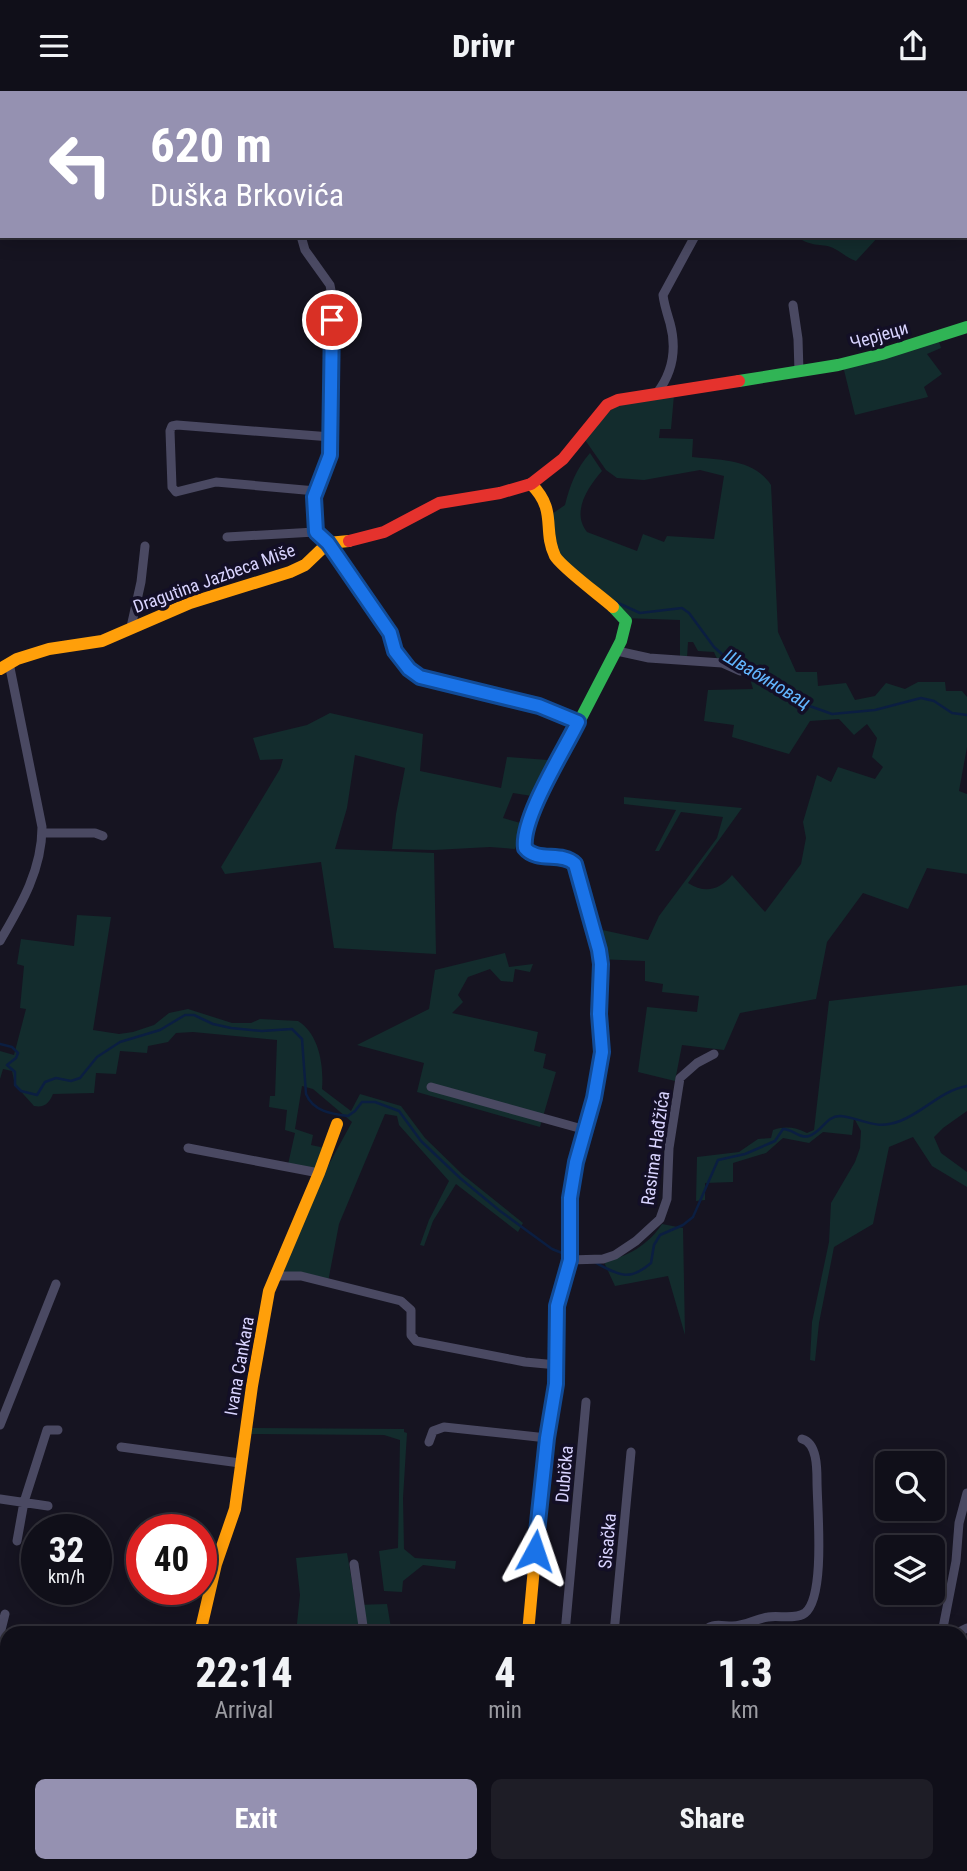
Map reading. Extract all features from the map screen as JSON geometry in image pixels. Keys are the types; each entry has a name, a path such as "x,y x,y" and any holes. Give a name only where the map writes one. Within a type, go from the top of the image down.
{"street":[{"name":"Dragutina Jazbeca Miše","path":"0,941 36,871 41,857 42,833 4,666 49,649 102,641 190,603 290,572 306,565 328,543 316,532 313,512 316,491 330,455 333,301 330,285 305,250 302,238"},
{"path":"656,393 669,373 673,355 671,327 663,295 694,238"},
{"path":"793,306 799,372"},
{"name":"Черјеци","path":"531,484 563,459 607,405 628,397 799,372 882,354 967,327"},
{"path":"316,491 216,482 176,492 173,487 170,431 172,426 177,425 331,437"},
{"path":"529,1626 547,1438 556,1384 557,1306 577,1257 570,1198 602,1052 599,950 572,860 533,855 524,845 531,816 617,651 624,635 626,621 612,605 556,558 552,551 550,516 538,491 531,484 500,493 439,503 384,531 354,540 328,543 390,633 395,651 414,673 446,684 539,706 578,722"},
{"name":"Dragutina Jazbeca Miše","path":"227,537 316,532"},
{"name":"Dragutina Jazbeca Miše","path":"131,627 141,582 145,546"},
{"path":"617,651 649,657 722,663 740,671"},
{"path":"42,833 95,833 103,836"},
{"name":"Rasima Hađžića","path":"577,1257 603,1259 615,1255 636,1241 660,1219 667,1199 669,1148 680,1078 697,1063 714,1054"},
{"path":"431,1087 586,1130"},
{"name":"Ivana Cankara","path":"202,1626 216,1564 235,1509 240,1463 269,1291 337,1124"},
{"path":"188,1148 319,1173"},
{"path":"275,1276 301,1276 401,1301 411,1310 411,1335 418,1342 525,1362 557,1365"},
{"path":"0,1425 56,1285"},
{"name":"Dubička","path":"566,1626 586,1402"},
{"path":"429,1442 433,1431 444,1427 547,1438"},
{"path":"17,1541 24,1502 47,1430 58,1430"},
{"path":"710,1626 741,1626 767,1617 799,1615 808,1609 814,1594 819,1520 815,1459 810,1444 802,1439"},
{"path":"121,1447 240,1463"},
{"name":"Sisačka","path":"615,1626 631,1452"},
{"path":"944,1626 956,1561 959,1523 967,1493"},
{"path":"0,1499 48,1506"},
{"path":"354,1564 363,1626"},
{"path":"2,1626 5,1614"}],"green space":[{"path":"799,238 877,238 856,261 831,247 808,243"},
{"path":"938,338 941,348 927,354 942,374 924,387 928,397 855,415 843,366"},
{"path":"674,395 671,429 660,429 659,438 693,439 692,457 736,462 756,470 771,485 778,632 796,672 817,672 818,686 846,683 855,700 875,696 886,683 905,689 918,682 945,682 946,691 962,691 967,697 967,747 959,791 967,794 967,874 927,868 908,909 863,893 827,942 816,999 740,1013 724,1050 682,1045 675,1081 638,1072 647,1007 697,1012 699,996 662,992 663,984 645,981 645,961 598,959 589,927 648,940 659,916 717,838 723,817 681,812 659,851 655,851 676,810 624,804 624,797 742,808 688,883 712,889 732,875 765,912 801,864 806,838 803,822 817,775 831,782 838,767 875,779 883,767 872,757 877,738 867,724 854,735 839,719 810,721 789,754 732,737 734,725 704,721 708,690 753,689 751,682 754,676 730,669 720,662 714,652 698,651 693,642 688,642 687,658 680,657 680,620 623,618 558,566 549,516 565,505 574,477 590,453 602,471 587,492 581,508 582,524 587,532 637,551 643,534 664,542 667,536 714,539 724,476 700,470 644,480 617,478 606,470 583,437 616,405"},
{"path":"330,713 423,734 420,771 501,788 507,757 548,760 532,796 513,793 503,818 524,824 515,849 392,849 405,768 355,755 347,808 335,849 434,853 436,954 334,948 321,862 225,874 221,867 280,769 283,759 260,760 253,738 307,725"},
{"path":"77,915 111,917 93,1030 119,1034 133,1032 154,1025 169,1013 188,1009 232,1023 251,1023 260,1019 298,1021 311,1034 319,1051 322,1089 351,1111 360,1094 401,1106 425,1138 462,1174 523,1223 518,1232 456,1184 433,1221 424,1246 420,1245 429,1220 449,1181 399,1125 397,1116 385,1114 339,1224 328,1282 283,1273 317,1186 352,1122 313,1089 302,1086 295,1129 313,1135 311,1145 325,1148 318,1169 287,1169 295,1133 285,1130 287,1110 269,1107 270,1096 275,1096 277,1040 193,1032 176,1033 168,1042 148,1046 147,1053 120,1051 116,1074 96,1073 94,1093 53,1094 46,1104 34,1106 15,1085 12,1071 3,1069 0,1079 0,1051 14,1055 26,1009 20,1008 24,966 17,964 21,939 74,946"},
{"path":"505,953 509,967 533,964 530,972 515,969 513,982 501,981 490,969 468,977 458,995 463,1002 452,1013 538,1032 534,1051 546,1054 543,1068 556,1072 540,1127 417,1092 424,1063 357,1045 429,1009 435,970"},
{"path":"967,985 967,1111 934,1137 941,1153 967,1172 967,1187 932,1166 913,1137 889,1147 873,1224 834,1247 819,1323 815,1361 810,1360 812,1322 829,1242 831,1203 855,1162 860,1148 861,1131 854,1118 852,1135 823,1132 809,1143 783,1138 766,1153 733,1163 733,1182 705,1183 705,1200 696,1201 697,1157 739,1152 758,1139 771,1138 773,1130 790,1128 807,1133 814,1130 829,1001"},
{"path":"662,1224 683,1228 685,1335 668,1276 615,1286 603,1260 628,1254 651,1238"},
{"path":"249,1428 404,1429 407,1433 403,1498 404,1549 415,1558 456,1561 455,1569 423,1565 403,1581 402,1592 384,1591 379,1551 398,1548 400,1440 384,1435 248,1434"},
{"path":"347,1553 356,1605 387,1604 391,1626 297,1626 300,1595 296,1558"}],"waterway":[{"name":"Швабиновац","path":"616,602 640,613 682,608 689,613 714,647 734,664 767,674 804,704 832,714 875,710 921,698 934,701 952,713 967,715"},
{"path":"0,1044 12,1047 18,1053 7,1065 15,1072 15,1085 21,1091 37,1095 45,1082 56,1078 71,1081 80,1078 97,1057 120,1042 160,1030 185,1015 194,1015 213,1024 231,1028 262,1031 292,1029 302,1039 306,1094 313,1104 329,1113 348,1116 362,1102 375,1102 399,1111 421,1141 460,1178 552,1249 567,1255"},
{"path":"596,1263 624,1275 636,1273 651,1263 654,1245 660,1235 683,1225 693,1217 718,1160 745,1154 775,1141 783,1129 809,1136 835,1117 891,1124 909,1117 949,1092 967,1086"}],"traffic: fast":[{"path":"739,381 838,365 967,327"},
{"path":"575,1168 594,1098 602,1052 599,950 574,864 531,852 525,848 525,842 535,807 621,641 626,621 613,607"}],"traffic: slow":[{"path":"531,484 544,503 555,556 613,607"},
{"path":"0,669 17,659 49,649 102,641 190,603 290,572 305,565 328,543 349,541"},
{"path":"202,1626 216,1564 235,1509 252,1386 269,1291 337,1124"},
{"path":"529,1626 542,1480 556,1384 557,1306 570,1260 570,1198 575,1168"}],"traffic: jam":[{"path":"349,541 384,532 439,503 500,493 531,484 563,459 607,405 618,400 739,381"}],"route":[{"path":"332,320 330,455 314,497 316,532 328,543 390,633 395,651 414,673 472,691 539,706 578,722 531,816 524,841 525,848 533,855 572,860 575,864 601,964 599,1014 602,1052 570,1198 570,1260 557,1306 556,1384 547,1438 535,1551"}]}
